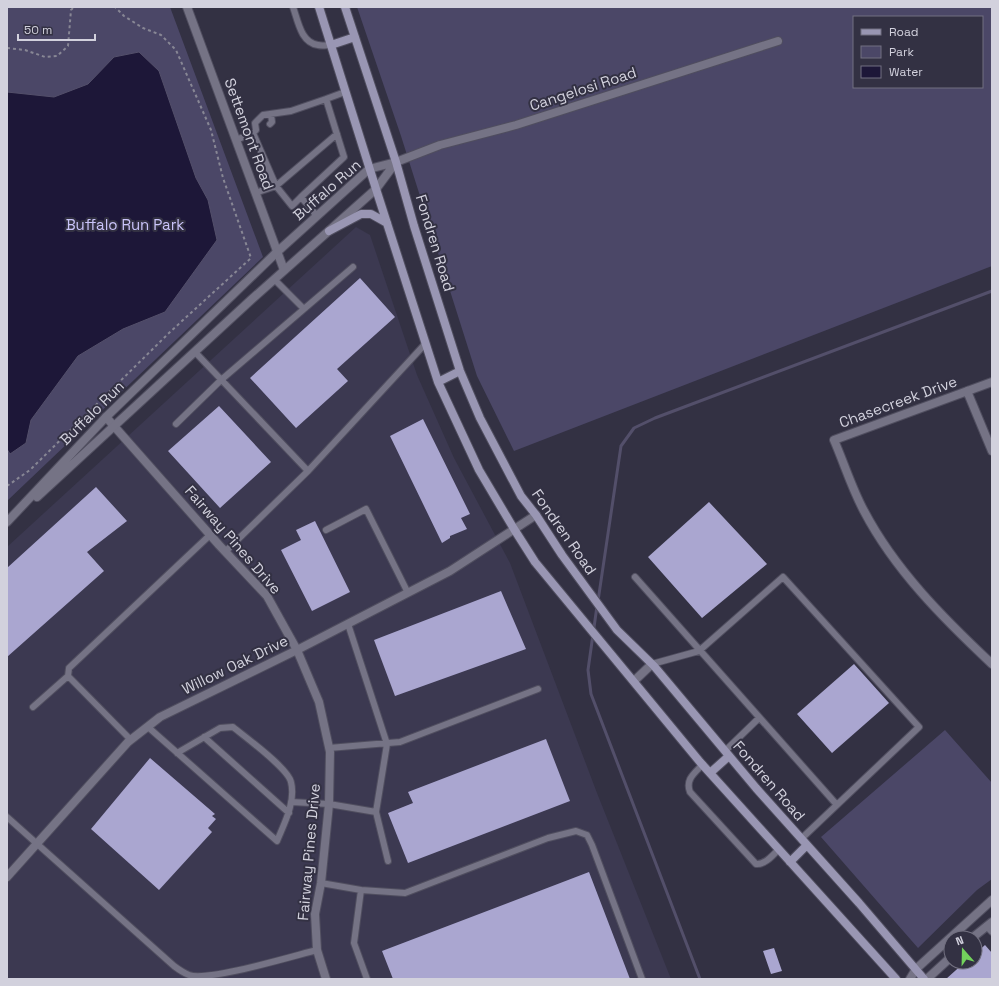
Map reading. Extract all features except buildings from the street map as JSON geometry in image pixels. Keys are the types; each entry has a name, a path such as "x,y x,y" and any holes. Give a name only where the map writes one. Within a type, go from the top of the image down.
{"main road":[{"path":"319,7 386,223 438,382 479,470 514,529 535,562 710,773 896,979"},
{"name":"Fondren Road","path":"345,7 396,162 414,226 460,371 480,418 517,490 536,515 564,558 617,630 652,664 806,846 859,903 924,979"},
{"path":"331,45 355,38"},
{"path":"329,231 361,214 371,214 386,223"},
{"path":"438,382 460,371"},
{"path":"710,773 727,754"},
{"path":"790,862 806,846"}],"street":[{"name":"Settemont Road","path":"188,7 284,270"},
{"name":"Cangelosi Road","path":"396,162 440,145 516,125 778,41"},
{"name":"Buffalo Run","path":"7,523 106,417 277,252 369,169 396,162"},
{"name":"Buffalo Run","path":"7,523 115,426 274,279 376,189 396,162"},
{"name":"Chasecreek Drive","path":"992,382 834,440 867,516 889,552 915,586 992,664"},
{"path":"967,391 992,451"},
{"name":"Fairway Pines Drive","path":"106,417 225,552 267,596 297,650 319,702 329,748 329,804 316,914 316,950 326,979"},
{"name":"Willow Oak Drive","path":"7,877 131,740 160,717 297,650 450,571 536,515"},
{"path":"634,681 652,664"},
{"path":"910,979 916,969 992,900"},
{"path":"927,979 943,964"}],"lane":[{"path":"293,7 304,38 310,43 317,45 331,45"},
{"path":"326,99 344,157 333,164 314,181 292,206 276,186 255,123 263,115 291,111 345,92"},
{"path":"270,124 272,122 271,114"},
{"path":"236,140 257,131"},
{"path":"255,193 276,186 292,177 322,151 337,134"},
{"path":"303,193 317,216"},
{"path":"176,424 221,380 353,267"},
{"path":"274,279 304,309"},
{"path":"225,552 308,471 426,343"},
{"path":"195,352 308,471"},
{"path":"326,530 366,509 408,593"},
{"path":"33,707 68,676 69,668 76,664 210,535"},
{"path":"635,577 837,805"},
{"path":"652,664 699,651 783,577 849,648 919,727 801,839"},
{"path":"348,624 387,744 376,812 388,861"},
{"path":"68,676 131,740"},
{"path":"329,748 400,742 538,689"},
{"path":"727,754 759,718"},
{"path":"148,727 177,753 277,842 289,813 291,802 291,781 285,771 233,726 220,728 177,753"},
{"path":"204,737 289,813"},
{"path":"703,764 690,777 688,787 690,792 756,864 765,862 779,849"},
{"path":"291,802 329,804 376,812"},
{"path":"7,817 174,966 190,976 202,977 223,973 316,950"},
{"path":"320,883 361,890 405,893 548,838 576,831 587,835 592,845 642,979"},
{"path":"361,890 354,943 367,979"}],"path":[{"path":"7,48 24,50 45,57 57,56 68,46 71,10 74,7"},
{"path":"7,486 30,470 170,332 251,258 222,178 211,130 176,50 161,35 143,28 124,16 115,7"}],"shaded area":[{"path":"356,227 370,235 417,375 454,458 510,563 597,793 671,979 7,979 7,547"}],"green space":[{"name":"Buffalo Run Park","path":"7,7 170,7 263,257 7,501"},
{"path":"357,7 992,7 992,266 514,451 477,376 401,136"},
{"path":"945,730 992,783 992,879 977,890 918,948 821,837"}],"water":[{"name":"Buffalo Run Park","path":"139,52 159,71 196,178 208,200 217,240 165,312 123,329 78,356 31,420 26,443 10,454 7,449 7,92 54,97 88,84 114,57"}],"waterway":[{"path":"598,601 621,446 634,428 655,418 992,291"},
{"path":"597,606 588,670 591,694 700,979"}]}
